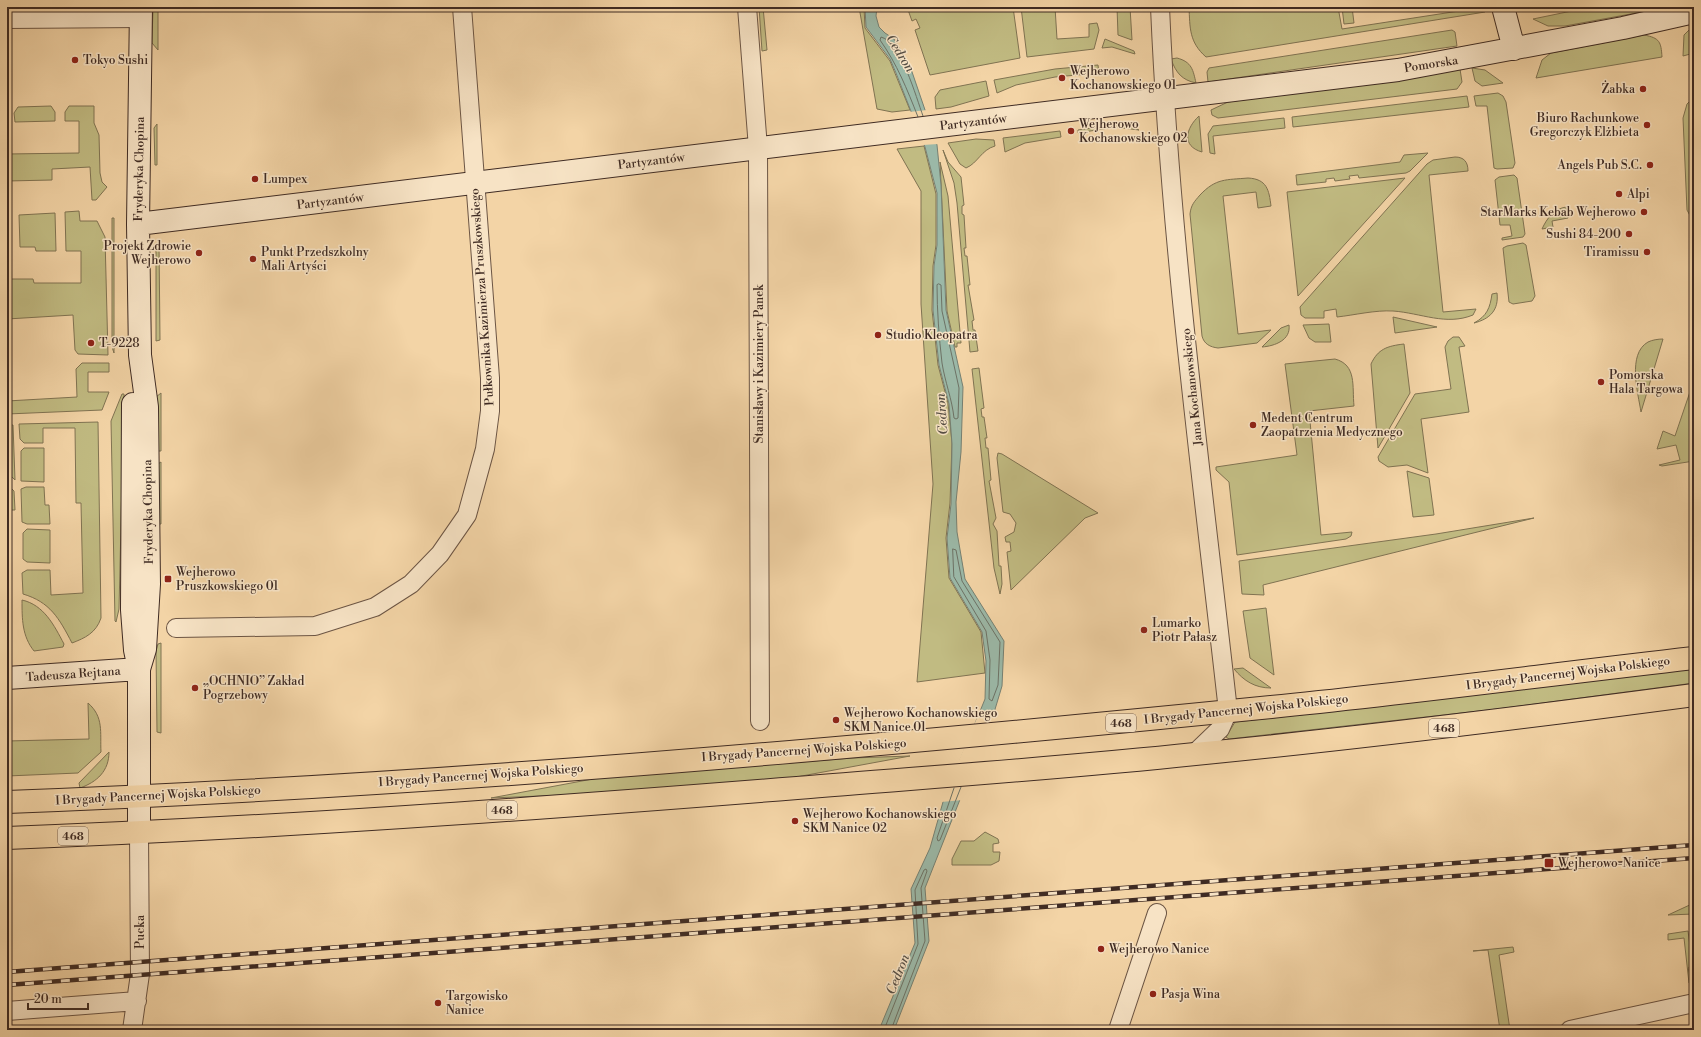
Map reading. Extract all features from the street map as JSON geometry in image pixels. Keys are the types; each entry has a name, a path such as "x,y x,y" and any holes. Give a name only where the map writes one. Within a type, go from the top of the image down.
{"main road":[{"name":"I Brygady Pancernej Wojska Polskiego","path":"7,802 228,792 540,771 956,738 1228,711 1694,658"},
{"name":"468","path":"7,838 139,832 674,798 936,777 1193,754 1471,725 1694,695"}],"street":[{"name":"Pułkownika Kazimierza Pruszkowskiego","path":"176,628 316,626 375,608 411,584 440,554 467,515 478,482 485,449 490,412 489,370 462,7"},
{"name":"Stanisławy i Kazimiery Panek","path":"748,7 758,148 760,721"},
{"name":"Jana Kochanowskiego","path":"1160,7 1165,98 1190,370 1228,711"},
{"path":"1503,7 1514,49"},
{"name":"Pomorska","path":"1165,98 1398,70 1623,28 1694,12"},
{"path":"7,19 141,13"},
{"name":"Fryderyka Chopina","path":"139,832 139,669 135,650 132,610 132,411 140,355 138,224 141,13"},
{"name":"Partyzantów","path":"138,224 1165,98"},
{"name":"Tadeusza Rejtana","path":"7,678 139,669"},
{"path":"1193,754 1220,729 1228,711"},
{"name":"Pucka","path":"132,1030 140,974 139,832"},
{"path":"1118,1030 1157,913"},
{"path":"7,1011 136,1001"},
{"path":"1570,1030 1694,1003"}],"shaded area":[{"path":"158,7 158,50 152,43 152,40 153,9"},
{"path":"759,7 763,7 767,50 762,51"},
{"path":"859,7 864,7 865,28 890,61 910,110 892,112 877,109"},
{"path":"907,7 1013,7 1020,58 930,75 915,30 920,28 916,19 912,21"},
{"path":"1021,7 1055,7 1057,39 1089,37 1089,24 1097,23 1099,30 1094,49 1027,57"},
{"path":"1117,7 1130,7 1132,40 1118,35"},
{"path":"1189,7 1338,7 1342,29 1485,7 1485,12 1206,57 1196,46 1193,40 1190,28"},
{"path":"1342,7 1352,7 1354,23 1344,24"},
{"path":"1591,7 1669,7 1565,26 1548,26 1533,19"},
{"path":"1694,25 1694,53 1683,56 1684,35"},
{"path":"1452,30 1455,32 1457,46 1208,82 1207,72 1209,68"},
{"path":"1644,35 1656,39 1659,42 1662,57 1536,78 1542,60 1551,53"},
{"path":"1105,39 1134,51 1135,54 1112,47 1102,48"},
{"path":"1177,58 1189,64 1193,70 1196,83 1183,78 1177,72 1171,59"},
{"path":"1098,65 1099,73 1055,77 1016,85 997,93 994,80 1055,69"},
{"path":"1472,68 1485,70 1503,83 1482,86 1475,81"},
{"path":"1460,69 1462,82 1457,89 1218,118 1212,115 1211,110 1228,102"},
{"path":"986,81 989,96 951,107 936,109 935,97 940,90"},
{"path":"1498,93 1503,96 1506,102 1515,163 1513,168 1494,168 1487,106 1476,106 1474,96"},
{"path":"1467,96 1469,107 1293,127 1292,117"},
{"path":"1694,97 1694,223 1687,210 1683,118 1687,104"},
{"path":"51,106 55,112 55,121 15,122 14,113 18,107"},
{"path":"69,106 94,106 94,123 99,135 100,173 102,182 107,187 96,200 92,200 90,167 52,169 52,180 7,181 7,154 79,153 79,121 65,121 65,112"},
{"path":"1199,116 1202,152 1191,146 1188,141 1191,126"},
{"path":"1284,118 1285,128 1213,136 1215,154 1210,153 1208,134 1213,126"},
{"path":"157,124 157,165 155,165 154,128"},
{"path":"1113,125 1127,125 1139,130 1115,127 1078,133 1078,130"},
{"path":"1060,131 1061,137 1025,143 1005,152 1003,138"},
{"path":"976,139 994,140 995,146 986,150 974,163 966,168 960,164 948,143"},
{"path":"924,146 936,194 936,245 933,266 932,310 938,365 948,403 952,443 950,503 946,538 949,578 981,632 985,673 917,682 933,484 921,304 921,191 897,149"},
{"path":"943,150 948,162 961,177 964,205 962,206 962,214 964,215 966,248 964,248 965,256 967,256 970,285 968,285 974,320 972,321 973,330 975,330 978,351 970,352 957,203 954,183"},
{"path":"1428,153 1410,171 1406,173 1359,178 1358,175 1349,176 1350,179 1335,181 1334,178 1326,179 1326,182 1297,185 1296,175 1400,162 1404,155"},
{"path":"1455,157 1461,158 1465,161 1468,171 1429,175 1443,312 1476,309 1473,315 1463,318 1443,319 1403,312 1386,311 1337,317 1336,309 1324,311 1324,318 1305,318 1301,315 1300,307 1427,164 1433,160"},
{"path":"940,162 948,196 961,343 957,343 957,347 955,347 947,311"},
{"path":"1514,175 1517,178 1525,234 1523,237 1502,240 1502,238 1512,236 1510,225 1500,225 1495,180 1499,177"},
{"path":"1248,178 1259,181 1266,186 1271,206 1258,208 1256,192 1223,196 1238,334 1271,330 1257,343 1215,348 1206,343 1202,336 1190,211 1200,195 1211,185 1227,180"},
{"path":"1405,178 1298,296 1287,192"},
{"path":"1566,207 1568,218 1552,221 1553,227 1542,229 1546,221 1554,212"},
{"path":"79,211 80,221 97,221 105,237 108,355 78,354 75,350 73,315 7,319 7,279 33,279 34,283 81,283 81,251 66,251 65,212"},
{"path":"55,213 56,251 36,251 35,247 20,247 19,215"},
{"path":"10,215 11,247 7,247 7,216"},
{"path":"112,218 114,218 114,353 112,347"},
{"path":"1523,243 1526,245 1535,296 1532,301 1513,304 1509,302 1503,248"},
{"path":"159,244 160,340 156,341 156,251"},
{"path":"1497,293 1495,309 1492,313 1485,319 1474,323 1487,311 1492,294"},
{"path":"1393,317 1437,327 1395,333"},
{"path":"1329,324 1331,342 1315,342 1309,338 1303,325"},
{"path":"1289,325 1289,330 1285,338 1277,344 1262,347 1281,328"},
{"path":"1453,337 1459,337 1465,346 1459,347 1469,412 1421,419 1428,473 1407,465 1388,467 1379,461 1378,457 1415,394 1451,389 1445,347 1448,341"},
{"path":"1663,339 1641,412 1636,385 1636,364 1638,355 1648,342"},
{"path":"1404,344 1410,393 1378,448 1371,364 1377,355 1384,349"},
{"path":"1335,359 1347,366 1350,371 1353,384 1354,406 1309,411 1321,535 1352,532 1351,536 1346,539 1237,555 1229,482 1216,470 1216,467 1297,455 1285,364"},
{"path":"82,363 109,363 109,372 88,372 88,392 109,392 102,410 7,414 7,401 77,397 76,369"},
{"path":"979,368 984,408 981,409 982,417 984,417 987,438 985,438 986,448 988,448 991,480 989,481 996,518 993,524 997,531 999,566 1001,566 1002,584 1000,594 994,568 972,369"},
{"path":"1694,380 1694,461 1662,466 1659,465 1680,460 1676,445 1657,449 1663,431 1675,436"},
{"path":"161,393 161,451 159,451 156,448 156,397"},
{"path":"122,394 124,394 119,609 116,622 111,421"},
{"path":"98,422 101,618 96,628 90,634 72,643 63,626 47,606 32,597 23,594 22,573 27,570 50,570 51,595 83,593 81,503 76,503 75,428 43,428 43,443 24,443 20,439 19,424"},
{"path":"7,425 13,425 15,480 7,472"},
{"path":"24,448 44,448 44,482 21,481 21,451"},
{"path":"998,453 1002,454 1098,513 1085,518 1011,590 1007,552 1011,551 1010,542 1006,542 1005,537 1014,532 1016,523 1010,514 1003,512 997,458"},
{"path":"161,462 161,524 159,524 156,521 156,465"},
{"path":"1407,471 1429,478 1434,515 1413,517"},
{"path":"7,484 14,491 15,510 7,510"},
{"path":"26,487 44,487 45,505 49,505 50,524 27,524 22,522 21,489"},
{"path":"1534,518 1263,585 1264,595 1242,594 1239,561 1436,534"},
{"path":"27,529 50,530 50,563 27,562 23,559 23,533"},
{"path":"22,600 36,606 48,617 64,644 63,647 34,651 25,633"},
{"path":"1266,608 1274,675 1250,658 1243,611"},
{"path":"161,643 161,733 157,732 156,651 158,644"},
{"path":"1694,667 1694,683 1497,709 1229,739 1226,737 1235,722 1373,707"},
{"path":"1243,668 1271,688 1260,687 1250,683 1234,669"},
{"path":"88,703 93,708 99,719 101,731 101,752 78,773 7,776 7,741 89,739"},
{"path":"109,752 107,765 101,775 92,783 80,788 79,783"},
{"path":"910,756 780,780 589,794 491,798 598,778 852,758"},
{"path":"985,832 998,839 999,843 993,844 993,852 1000,852 999,861 991,865 952,865 952,859 961,841 974,841"},
{"path":"1694,903 1694,914 1668,915"},
{"path":"1688,931 1690,946 1694,945 1694,966 1688,968 1692,983 1689,983 1684,938 1668,940 1668,934"},
{"path":"1513,947 1514,952 1499,955 1510,1030 1500,1030 1488,950 1473,951"}],"water":[{"name":"Cedron","path":"865,7 877,7 876,16 879,27 894,39 910,66 937,145 941,185 946,310 963,387 961,452 956,502 957,532 965,579 1004,641 1002,686 993,716 925,888 929,941 894,1030 879,1030 915,943 911,889 930,848 943,802 985,699 986,661 982,632 950,578 947,538 951,504 952,444 949,404 939,365 933,310 934,266 937,245 937,193 925,147 896,73 890,59 866,27"}],"pier":[{"path":"927,110 938,144 923,145 909,112"},
{"path":"994,717 963,800 941,802 977,718"}],"railway":[{"path":"7,972 1694,845"},
{"path":"7,985 1694,858"}],"place":[{"name":"Tokyo Sushi","path":"75,60"},
{"name":"Wejherowo Kochanowskiego 01","path":"1062,78"},
{"name":"Żabka","path":"1643,89"},
{"name":"Biuro Rachunkowe Gregorczyk Elżbieta","path":"1647,125"},
{"name":"Wejherowo Kochanowskiego 02","path":"1071,131"},
{"name":"Angels Pub S.C.","path":"1650,165"},
{"name":"Lumpex","path":"255,179"},
{"name":"Alpi","path":"1619,194"},
{"name":"StarMarks Kebab Wejherowo","path":"1644,212"},
{"name":"Sushi 84-200","path":"1629,234"},
{"name":"Tiramissu","path":"1647,252"},
{"name":"Projekt Zdrowie Wejherowo","path":"199,253"},
{"name":"Punkt Przedszkolny Mali Artyści","path":"253,259"},
{"name":"Studio Kleopatra","path":"878,335"},
{"name":"T-9228","path":"91,343"},
{"name":"Pomorska Hala Targowa","path":"1601,382"},
{"name":"Medent Centrum Zaopatrzenia Medycznego","path":"1253,425"},
{"name":"Wejherowo Pruszkowskiego 01","path":"168,579"},
{"name":"Lumarko Piotr Pałasz","path":"1144,630"},
{"name":"„OCHNIO” Zakład Pogrzebowy","path":"195,688"},
{"name":"Wejherowo Kochanowskiego SKM Nanice 01","path":"836,720"},
{"name":"Wejherowo Kochanowskiego SKM Nanice 02","path":"795,821"},
{"name":"Wejherowo-Nanice","path":"1549,863"},
{"name":"Wejherowo Nanice","path":"1101,949"},
{"name":"Pasja Wina","path":"1153,994"},
{"name":"Targowisko Nanice","path":"438,1003"}]}
